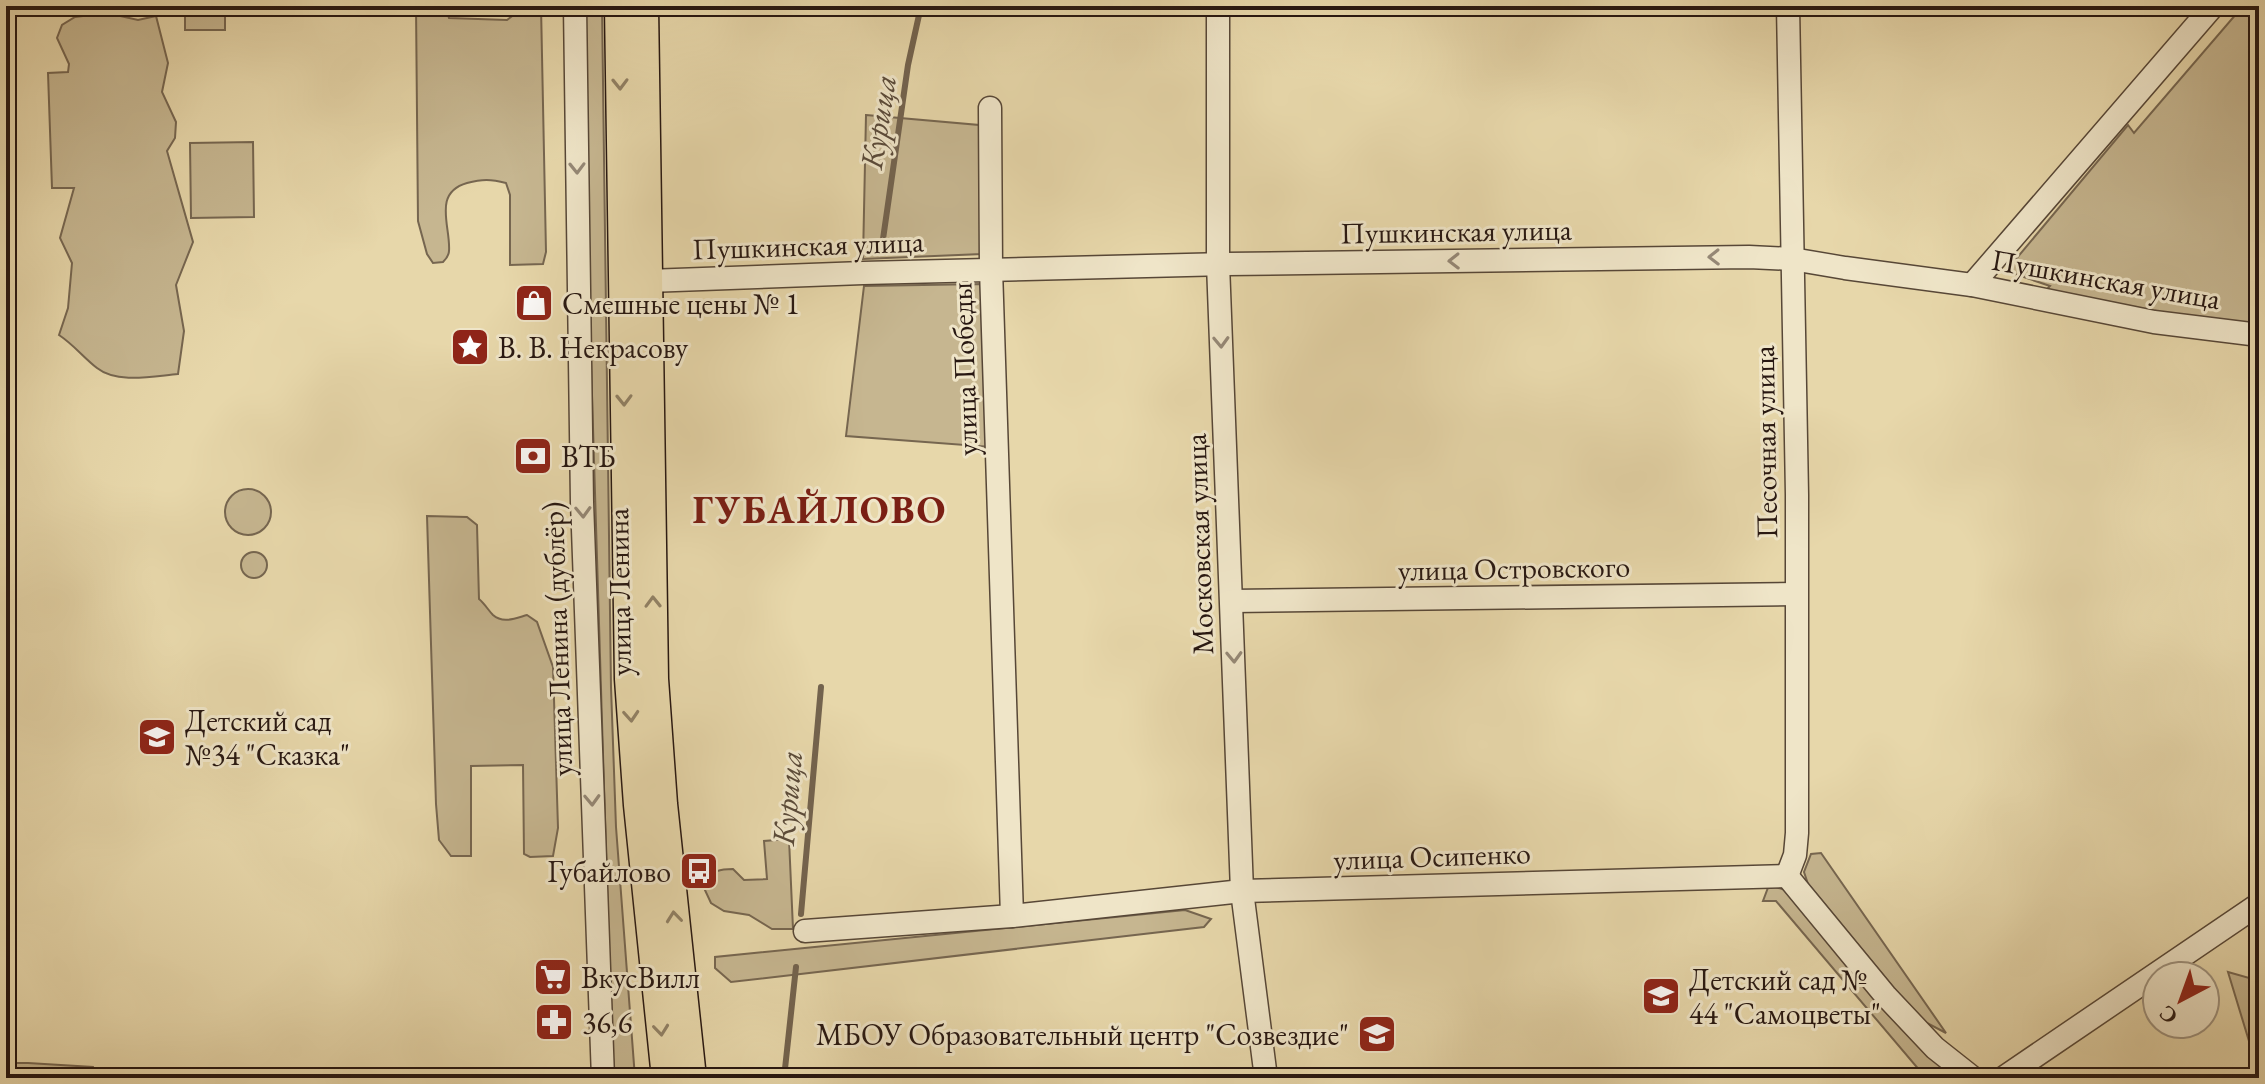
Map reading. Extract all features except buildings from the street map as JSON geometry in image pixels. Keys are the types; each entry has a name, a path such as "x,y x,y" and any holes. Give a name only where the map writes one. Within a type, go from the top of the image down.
{"main road":[{"name":"улица Ленина","path":"619,6 629,679 639,821 666,1078"},
{"name":"улица Ленина","path":"644,6 655,691 663,804 692,1078"}],"street":[{"name":"улица Ленина (дублёр)","path":"575,6 582,502 603,1078"},
{"name":"Московская улица","path":"1218,6 1218,264 1242,891 1266,1078"},
{"name":"Песочная улица","path":"1787,876 1795,855 1797,833 1798,681 1788,6"},
{"path":"1972,285 2213,6"},
{"name":"улица Победы","path":"990,108 991,269 1012,916"},
{"name":"Пушкинская улица","path":"648,281 1218,264 1749,257 1792,259 1972,285 2154,322 2259,335"},
{"name":"улица Островского","path":"1232,601 1796,594"},
{"path":"1787,876 1885,995 1935,1048 1973,1078"},
{"name":"улица Осипенко","path":"805,931 1012,916 1242,891 1787,876"},
{"path":"2003,1078 2259,904"}],"shaded area":[{"path":"185,6 225,6 225,30 185,30"},
{"path":"416,6 446,6 449,18 507,20 525,6 541,6 546,252 543,264 510,265 510,195 506,183 491,180 467,183 450,194 446,203 448,254 443,262 433,263 427,254 418,221"},
{"path":"585,6 602,6 611,687 616,827 635,1078 615,1078 612,1048 588,264"},
{"path":"2243,6 2259,6 2259,335 2038,299 2050,286 2006,271 2128,125 2134,133"},
{"path":"107,13 138,20 156,16 168,63 162,92 176,122 175,138 167,151 193,242 176,285 184,331 178,374 136,378 105,373 59,335 68,308 72,263 60,238 74,188 52,188 48,73 68,72 69,64 57,38 62,25 75,17"},
{"path":"866,115 979,125 982,254 863,259"},
{"path":"253,142 254,217 191,218 190,143"},
{"path":"982,284 991,447 846,436 864,286"},
{"path":"248,489 264,496 271,512 264,528 248,535 232,528 225,512 232,496"},
{"path":"427,516 467,517 477,525 479,599 497,618 510,620 527,615 537,622 553,667 558,828 553,856 530,857 524,854 523,765 471,766 471,856 451,856 439,840"},
{"path":"254,552 263,556 267,565 263,574 254,578 245,574 241,565 245,556"},
{"path":"789,839 793,929 772,929 749,915 724,911 711,903 704,880 724,869 733,869 744,880 767,879 764,841"},
{"path":"1821,853 1946,1033 1925,1022 1906,1003 1808,884 1804,872 1811,854"},
{"path":"1769,885 1792,892 1957,1078 1926,1078 1776,901 1763,901"},
{"path":"1185,910 1211,919 1204,927 731,982 715,968 715,957"},
{"path":"2228,972 2249,978 2259,972 2259,1074"},
{"path":"6,1063 93,1067 97,1078 6,1078"}],"waterway":[{"name":"Курица","path":"882,246 908,65 921,6"},
{"name":"Курица","path":"801,914 821,687"},
{"name":"Курица","path":"784,1078 796,967"}],"place":[{"name":"Смешные цены № 1","path":"534,303"},
{"name":"В. В. Некрасову","path":"470,347"},
{"name":"ВТБ","path":"533,456"},
{"name":"Детский сад №34 \"Сказка\"","path":"157,737"},
{"name":"Губайлово","path":"699,871"},
{"name":"ВкусВилл","path":"553,977"},
{"name":"Детский сад № 44 \"Самоцветы\"","path":"1661,996"},
{"name":"36,6","path":"554,1022"},
{"name":"МБОУ Образовательный центр \"Созвездие\"","path":"1377,1034"}],"district":[{"name":"ГУБАЙЛОВО","path":"820,509"}]}
